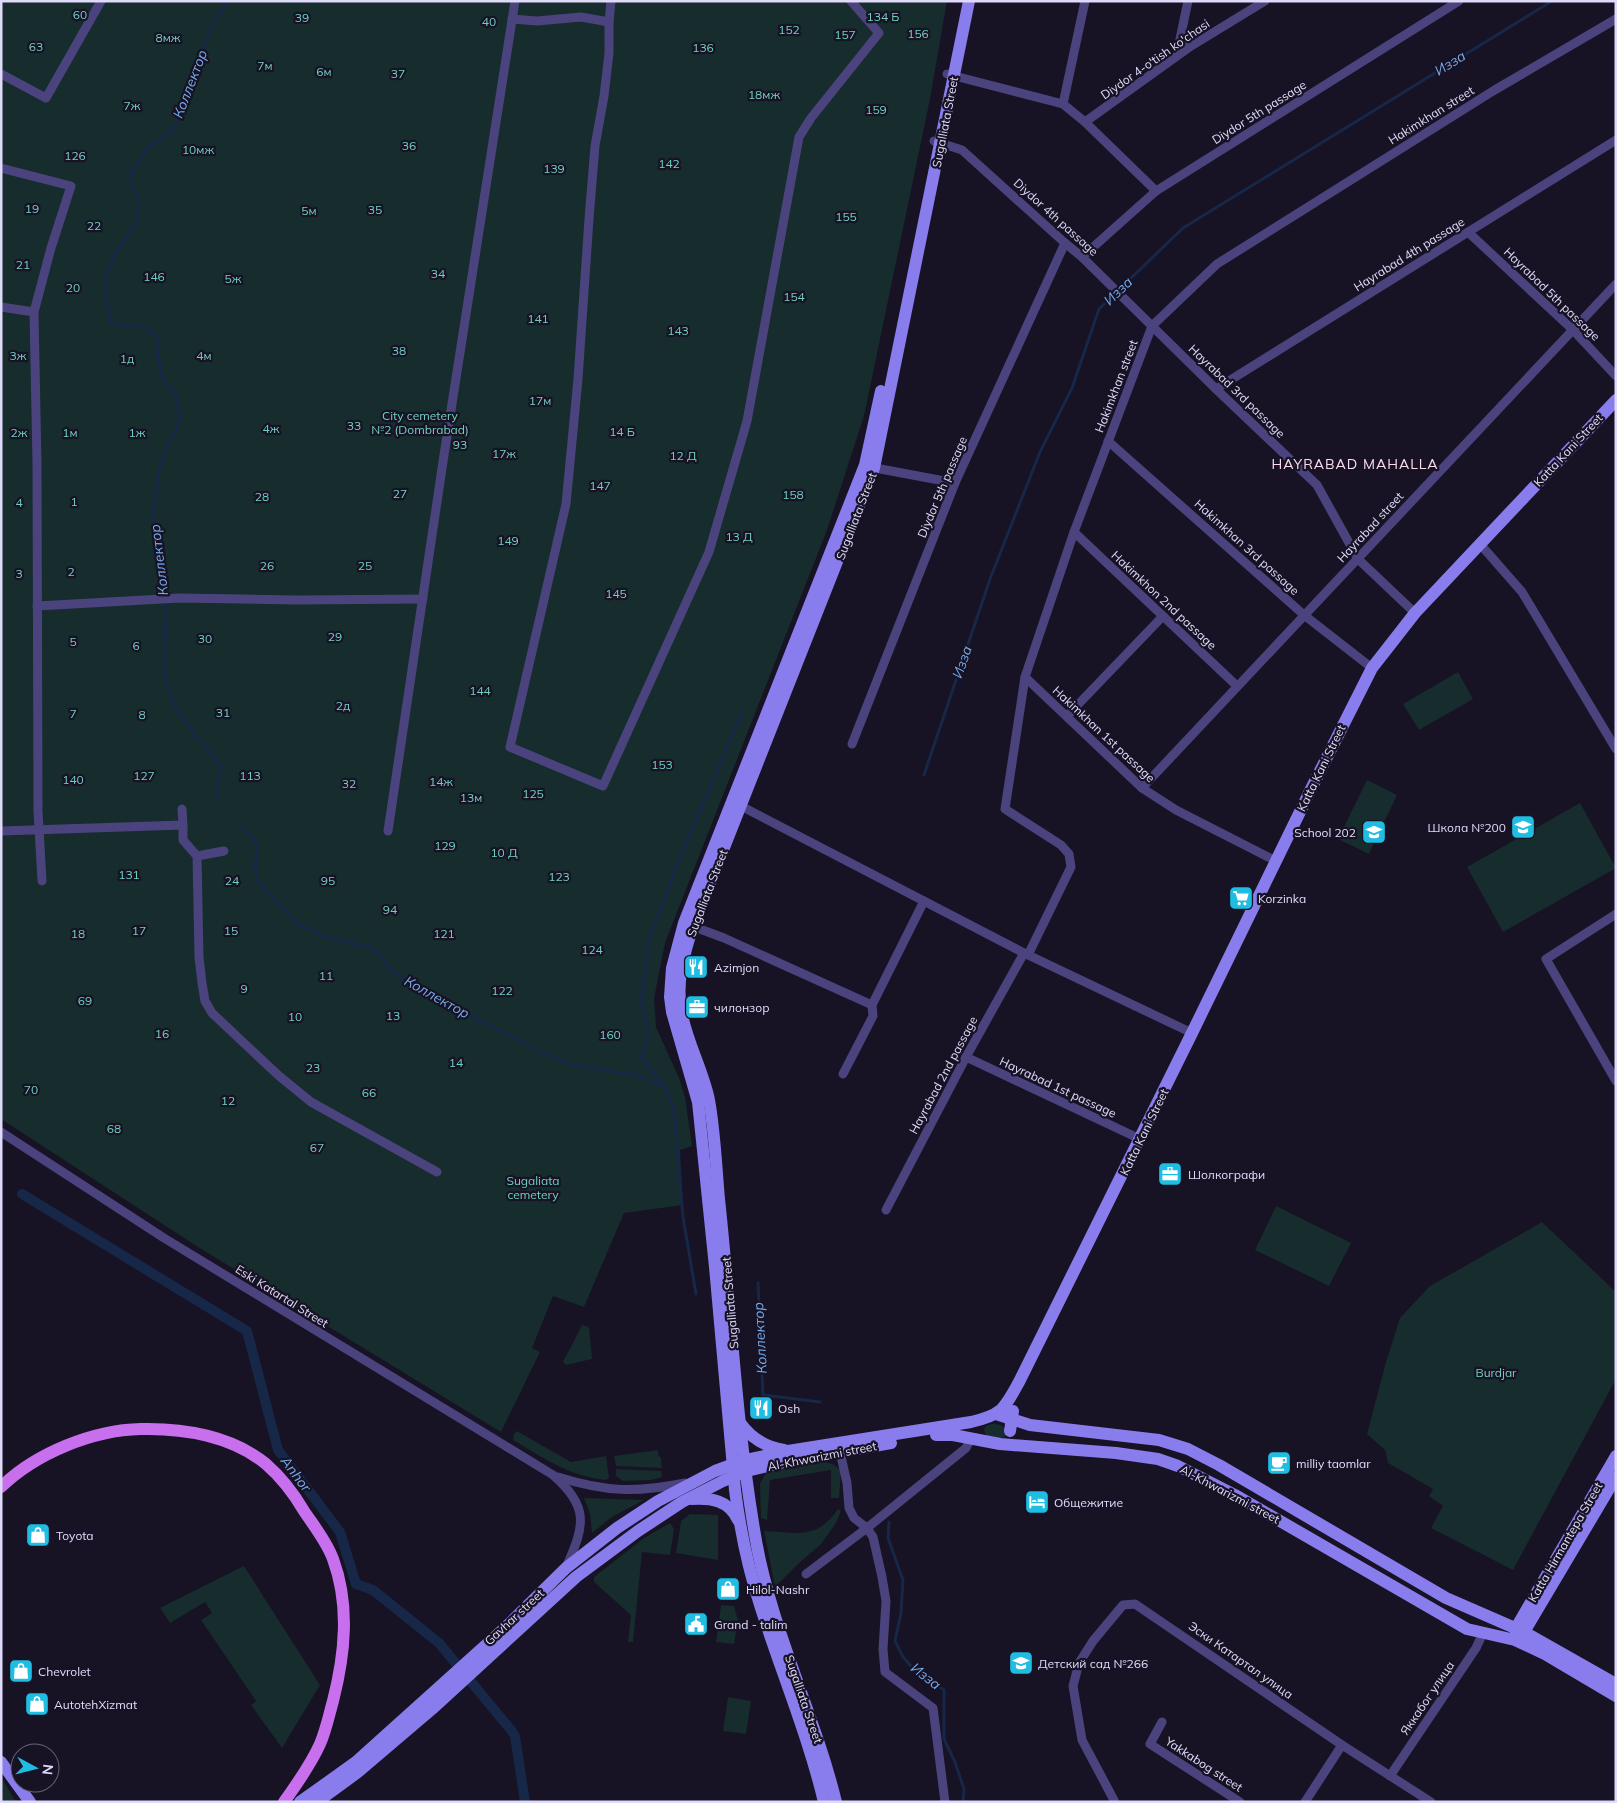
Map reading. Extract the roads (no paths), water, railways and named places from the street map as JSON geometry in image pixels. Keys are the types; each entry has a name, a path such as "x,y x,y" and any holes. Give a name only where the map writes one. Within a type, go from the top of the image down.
{"main road":[{"name":"Sugalliata Street","path":"824,1802 810,1751 760,1606 740,1525 733,1470 716,1267 698,1102 672,1012 670,997 673,960 689,925 870,467 901,303 938,142 961,1"},
{"name":"Sugalliata Street","path":"950,75 969,1"},
{"name":"Katta Kani Street","path":"1020,1382 1372,668 1415,613 1616,400"},
{"name":"Sugalliata Street","path":"689,925 681,968 681,1011 709,1100 741,1424 754,1531 763,1574 820,1747 836,1802"},
{"path":"986,1442 981,1436 980,1426 1001,1420 1015,1398 1020,1382"},
{"path":"1000,1444 1007,1440 1001,1420 1020,1382"},
{"path":"1015,1398 1019,1411 1030,1424"},
{"name":"Al-Khwarizmi street","path":"746,1466 788,1450 966,1423 1001,1420 1159,1440 1188,1449 1219,1465 1446,1598 1616,1684"},
{"path":"741,1424 760,1442 773,1448 788,1450"},
{"path":"1,1487 33,1464 73,1442 100,1434 126,1430 153,1429 178,1431 224,1440 266,1464 285,1484 316,1528 332,1558 343,1600 344,1644 334,1697 320,1744 284,1802"},
{"name":"Al-Khwarizmi street","path":"746,1466 784,1462 940,1434 1000,1444 1106,1452 1153,1458 1171,1463 1235,1495 1467,1630 1484,1633 1518,1633 1545,1654 1616,1696"},
{"name":"Katta Hirmаntepa Street","path":"1518,1633 1616,1456"},
{"name":"Gavhar street","path":"472,1664 506,1626 566,1568 591,1547 658,1501 696,1481 746,1466"},
{"name":"Gavhar street","path":"317,1802 358,1772 472,1664 576,1577 638,1531 733,1470"},
{"name":"Katta Hirmаntepa Street","path":"1518,1633 1616,1477"},
{"path":"682,1502 701,1499 720,1501 731,1510 740,1525"},
{"name":"Gavhar street","path":"300,1802 356,1762 451,1683"},
{"path":"1,1762 23,1802"},
{"path":"1,1762 30,1802"}],"street":[{"path":"1,74 46,98 101,1"},
{"path":"388,831 515,1"},
{"path":"611,1 609,53 595,146 578,378 566,504 510,747 603,786 709,552 747,421 800,137 811,118 879,33 851,1"},
{"path":"1063,104 1085,1"},
{"path":"1188,1 1180,39 1188,48"},
{"name":"Diydor 4-o'tish ko'chasi","path":"1085,122 1188,48 1265,1"},
{"name":"Diydor 5th passage","path":"1082,257 1156,191 1459,1"},
{"path":"512,19 537,21 581,17 609,22"},
{"name":"Hakimkhаn street","path":"1026,954 1071,867 1068,854 1061,845 1004,809 1025,677 1074,532 1152,326 1217,264 1493,91 1616,19"},
{"path":"950,75 1063,104 1085,122 1156,191"},
{"name":"Hayrabad 4th passage","path":"1216,389 1616,140"},
{"name":"Diydor 4th passage","path":"938,142 962,150 1082,257 1152,326"},
{"path":"1,168 71,186 51,248 34,312 42,880"},
{"name":"Hayrabad 5th passage","path":"1468,232 1572,329 1616,376"},
{"name":"Diydor 5th passage","path":"852,744 955,483 1065,243"},
{"name":"Hayrabad street","path":"1142,788 1616,284"},
{"path":"1,307 34,312"},
{"name":"Hayrabad 3rd passage","path":"1152,326 1317,485 1358,559 1415,613"},
{"name":"Hakimkhаn 3rd passage","path":"1108,441 1304,615 1372,668"},
{"path":"870,467 955,483"},
{"name":"Hakimkhon 2nd passage","path":"1074,532 1237,686"},
{"path":"1480,544 1522,592 1616,749"},
{"path":"37,606 180,598 298,600 423,599"},
{"path":"1067,716 1163,616"},
{"name":"Hakimkhаn 1st passage","path":"1025,677 1142,788 1176,810 1276,861"},
{"path":"737,804 1026,954 1192,1033"},
{"path":"182,809 184,840 197,856 199,957 205,1001 212,1014 278,1075 311,1102 437,1172"},
{"path":"1,831 183,825"},
{"path":"197,856 224,851"},
{"path":"843,1074 873,1016 872,1005 924,901"},
{"path":"1616,914 1546,959 1616,1081"},
{"path":"689,925 724,938 872,1005"},
{"name":"Hayrаbаd 2nd passage","path":"886,1210 966,1057 1026,954"},
{"name":"Hayrаbаd 1st passage","path":"966,1057 1140,1139"},
{"name":"Eski Katartal Street","path":"1,1132 172,1243 553,1475 572,1494 578,1505 580,1516 578,1539 566,1568"},
{"path":"806,1574 867,1528 966,1448 971,1438"},
{"path":"840,1452 847,1483 849,1508 854,1518 867,1528 873,1537 882,1577 886,1601 883,1650 885,1672 932,1708 945,1802"},
{"name":"Eski Katartal Street","path":"553,1475 599,1488 631,1490 657,1489 696,1481"},
{"name":"Эски Катартал улица","path":"1115,1802 1082,1740 1074,1703 1073,1686 1079,1664 1093,1642 1123,1605 1135,1604 1342,1745 1431,1802"},
{"name":"Яккабог улица","path":"1390,1776 1476,1648 1484,1633"},
{"name":"Yakkabog street","path":"1162,1722 1150,1744 1240,1802"},
{"path":"1305,1802 1342,1745"}],"waterway":[{"name":"Коллектор","path":"217,798 216,788 220,773 220,763 197,738 174,704 167,684 164,667 166,619 153,534 154,506 159,469 168,445 179,424 180,412 177,398 162,376 157,352 159,341 153,333 142,326 125,326 110,323 106,299 106,276 114,256 137,222 139,198 130,182 132,171 148,148 168,134 180,119 194,69 211,28 225,6 226,1"},
{"name":"Изза","path":"924,775 990,579 1040,452 1072,388 1099,309 1183,228 1552,1"},
{"name":"Коллектор","path":"696,1294 683,1217 674,1111 666,1089 641,1058 649,1035 641,1000 649,940 679,860 742,712"},
{"name":"Коллектор","path":"242,827 254,840 257,848 255,871 262,887 298,924 329,938 376,950 392,971 408,983 559,1060 575,1065 639,1076 663,1087"},
{"name":"Anhor","path":"22,1194 247,1331 278,1450 340,1532 356,1584 373,1590 439,1643 511,1730 515,1736 525,1802"},
{"name":"Коллектор","path":"758,1283 763,1395 820,1402"},
{"name":"Изза","path":"889,1522 888,1538 903,1580 901,1613 895,1641 903,1657 918,1674 944,1690 944,1739 955,1762 964,1789 963,1802"}],"place":[{"name":"Школа №200","path":"1523,827"},
{"name":"School 202","path":"1374,832"},
{"name":"Korzinka","path":"1241,898"},
{"name":"Azimjon","path":"696,967"},
{"name":"чилонзор","path":"697,1007"},
{"name":"Шолкографи","path":"1170,1174"},
{"name":"Osh","path":"761,1408"},
{"name":"milliy taomlar","path":"1279,1463"},
{"name":"Общежитие","path":"1037,1502"},
{"name":"Toyota","path":"38,1535"},
{"name":"Hilol-Nashr","path":"728,1589"},
{"name":"Grand - talim","path":"696,1624"},
{"name":"Детский сад №266","path":"1021,1663"},
{"name":"Chevrolet","path":"21,1671"},
{"name":"AutotehXizmat","path":"37,1704"}],"district":[{"name":"HAYRABAD MAHALLA","path":"1355,464"}],"park label":[{"name":"60","path":"80,14"},
{"name":"134 Б","path":"883,16"},
{"name":"39","path":"302,17"},
{"name":"40","path":"489,21"},
{"name":"152","path":"789,29"},
{"name":"156","path":"918,33"},
{"name":"157","path":"845,34"},
{"name":"8мж","path":"168,37"},
{"name":"63","path":"36,46"},
{"name":"136","path":"703,47"},
{"name":"7м","path":"265,65"},
{"name":"6м","path":"324,71"},
{"name":"37","path":"398,73"},
{"name":"18мж","path":"764,94"},
{"name":"7ж","path":"132,105"},
{"name":"159","path":"876,109"},
{"name":"36","path":"409,145"},
{"name":"10мж","path":"198,149"},
{"name":"126","path":"75,155"},
{"name":"142","path":"669,163"},
{"name":"139","path":"554,168"},
{"name":"19","path":"32,208"},
{"name":"35","path":"375,209"},
{"name":"5м","path":"309,210"},
{"name":"155","path":"846,216"},
{"name":"22","path":"94,225"},
{"name":"21","path":"23,264"},
{"name":"34","path":"438,273"},
{"name":"146","path":"154,276"},
{"name":"5ж","path":"233,278"},
{"name":"20","path":"73,287"},
{"name":"154","path":"794,296"},
{"name":"141","path":"538,318"},
{"name":"143","path":"678,330"},
{"name":"38","path":"399,350"},
{"name":"3ж","path":"18,355"},
{"name":"4м","path":"204,355"},
{"name":"1д","path":"127,358"},
{"name":"17м","path":"540,400"},
{"name":"City cemetery №2 (Dombrabad)","path":"420,422"},
{"name":"33","path":"354,425"},
{"name":"4ж","path":"271,428"},
{"name":"14 Б","path":"622,431"},
{"name":"2ж","path":"19,432"},
{"name":"1м","path":"70,432"},
{"name":"1ж","path":"137,432"},
{"name":"93","path":"460,444"},
{"name":"17ж","path":"504,453"},
{"name":"12 Д","path":"683,455"},
{"name":"147","path":"600,485"},
{"name":"27","path":"400,493"},
{"name":"158","path":"793,494"},
{"name":"28","path":"262,496"},
{"name":"1","path":"74,501"},
{"name":"4","path":"19,502"},
{"name":"13 Д","path":"739,536"},
{"name":"149","path":"508,540"},
{"name":"26","path":"267,565"},
{"name":"25","path":"365,565"},
{"name":"2","path":"71,571"},
{"name":"3","path":"19,573"},
{"name":"145","path":"616,593"},
{"name":"29","path":"335,636"},
{"name":"30","path":"205,638"},
{"name":"5","path":"73,641"},
{"name":"6","path":"136,645"},
{"name":"144","path":"480,690"},
{"name":"2д","path":"343,705"},
{"name":"31","path":"223,712"},
{"name":"7","path":"73,713"},
{"name":"8","path":"142,714"},
{"name":"153","path":"662,764"},
{"name":"127","path":"144,775"},
{"name":"113","path":"250,775"},
{"name":"140","path":"73,779"},
{"name":"14ж","path":"441,781"},
{"name":"32","path":"349,783"},
{"name":"125","path":"533,793"},
{"name":"13м","path":"471,797"},
{"name":"129","path":"445,845"},
{"name":"10 Д","path":"504,852"},
{"name":"131","path":"129,874"},
{"name":"123","path":"559,876"},
{"name":"24","path":"232,880"},
{"name":"95","path":"328,880"},
{"name":"94","path":"390,909"},
{"name":"17","path":"139,930"},
{"name":"15","path":"231,930"},
{"name":"18","path":"78,933"},
{"name":"121","path":"444,933"},
{"name":"124","path":"592,949"},
{"name":"11","path":"326,975"},
{"name":"9","path":"244,988"},
{"name":"122","path":"502,990"},
{"name":"69","path":"85,1000"},
{"name":"13","path":"393,1015"},
{"name":"10","path":"295,1016"},
{"name":"16","path":"162,1033"},
{"name":"160","path":"610,1034"},
{"name":"14","path":"456,1062"},
{"name":"23","path":"313,1067"},
{"name":"70","path":"31,1089"},
{"name":"66","path":"369,1092"},
{"name":"12","path":"228,1100"},
{"name":"68","path":"114,1128"},
{"name":"67","path":"317,1147"},
{"name":"Sugaliata cemetery","path":"533,1187"},
{"name":"Burdjar","path":"1496,1372"}]}
